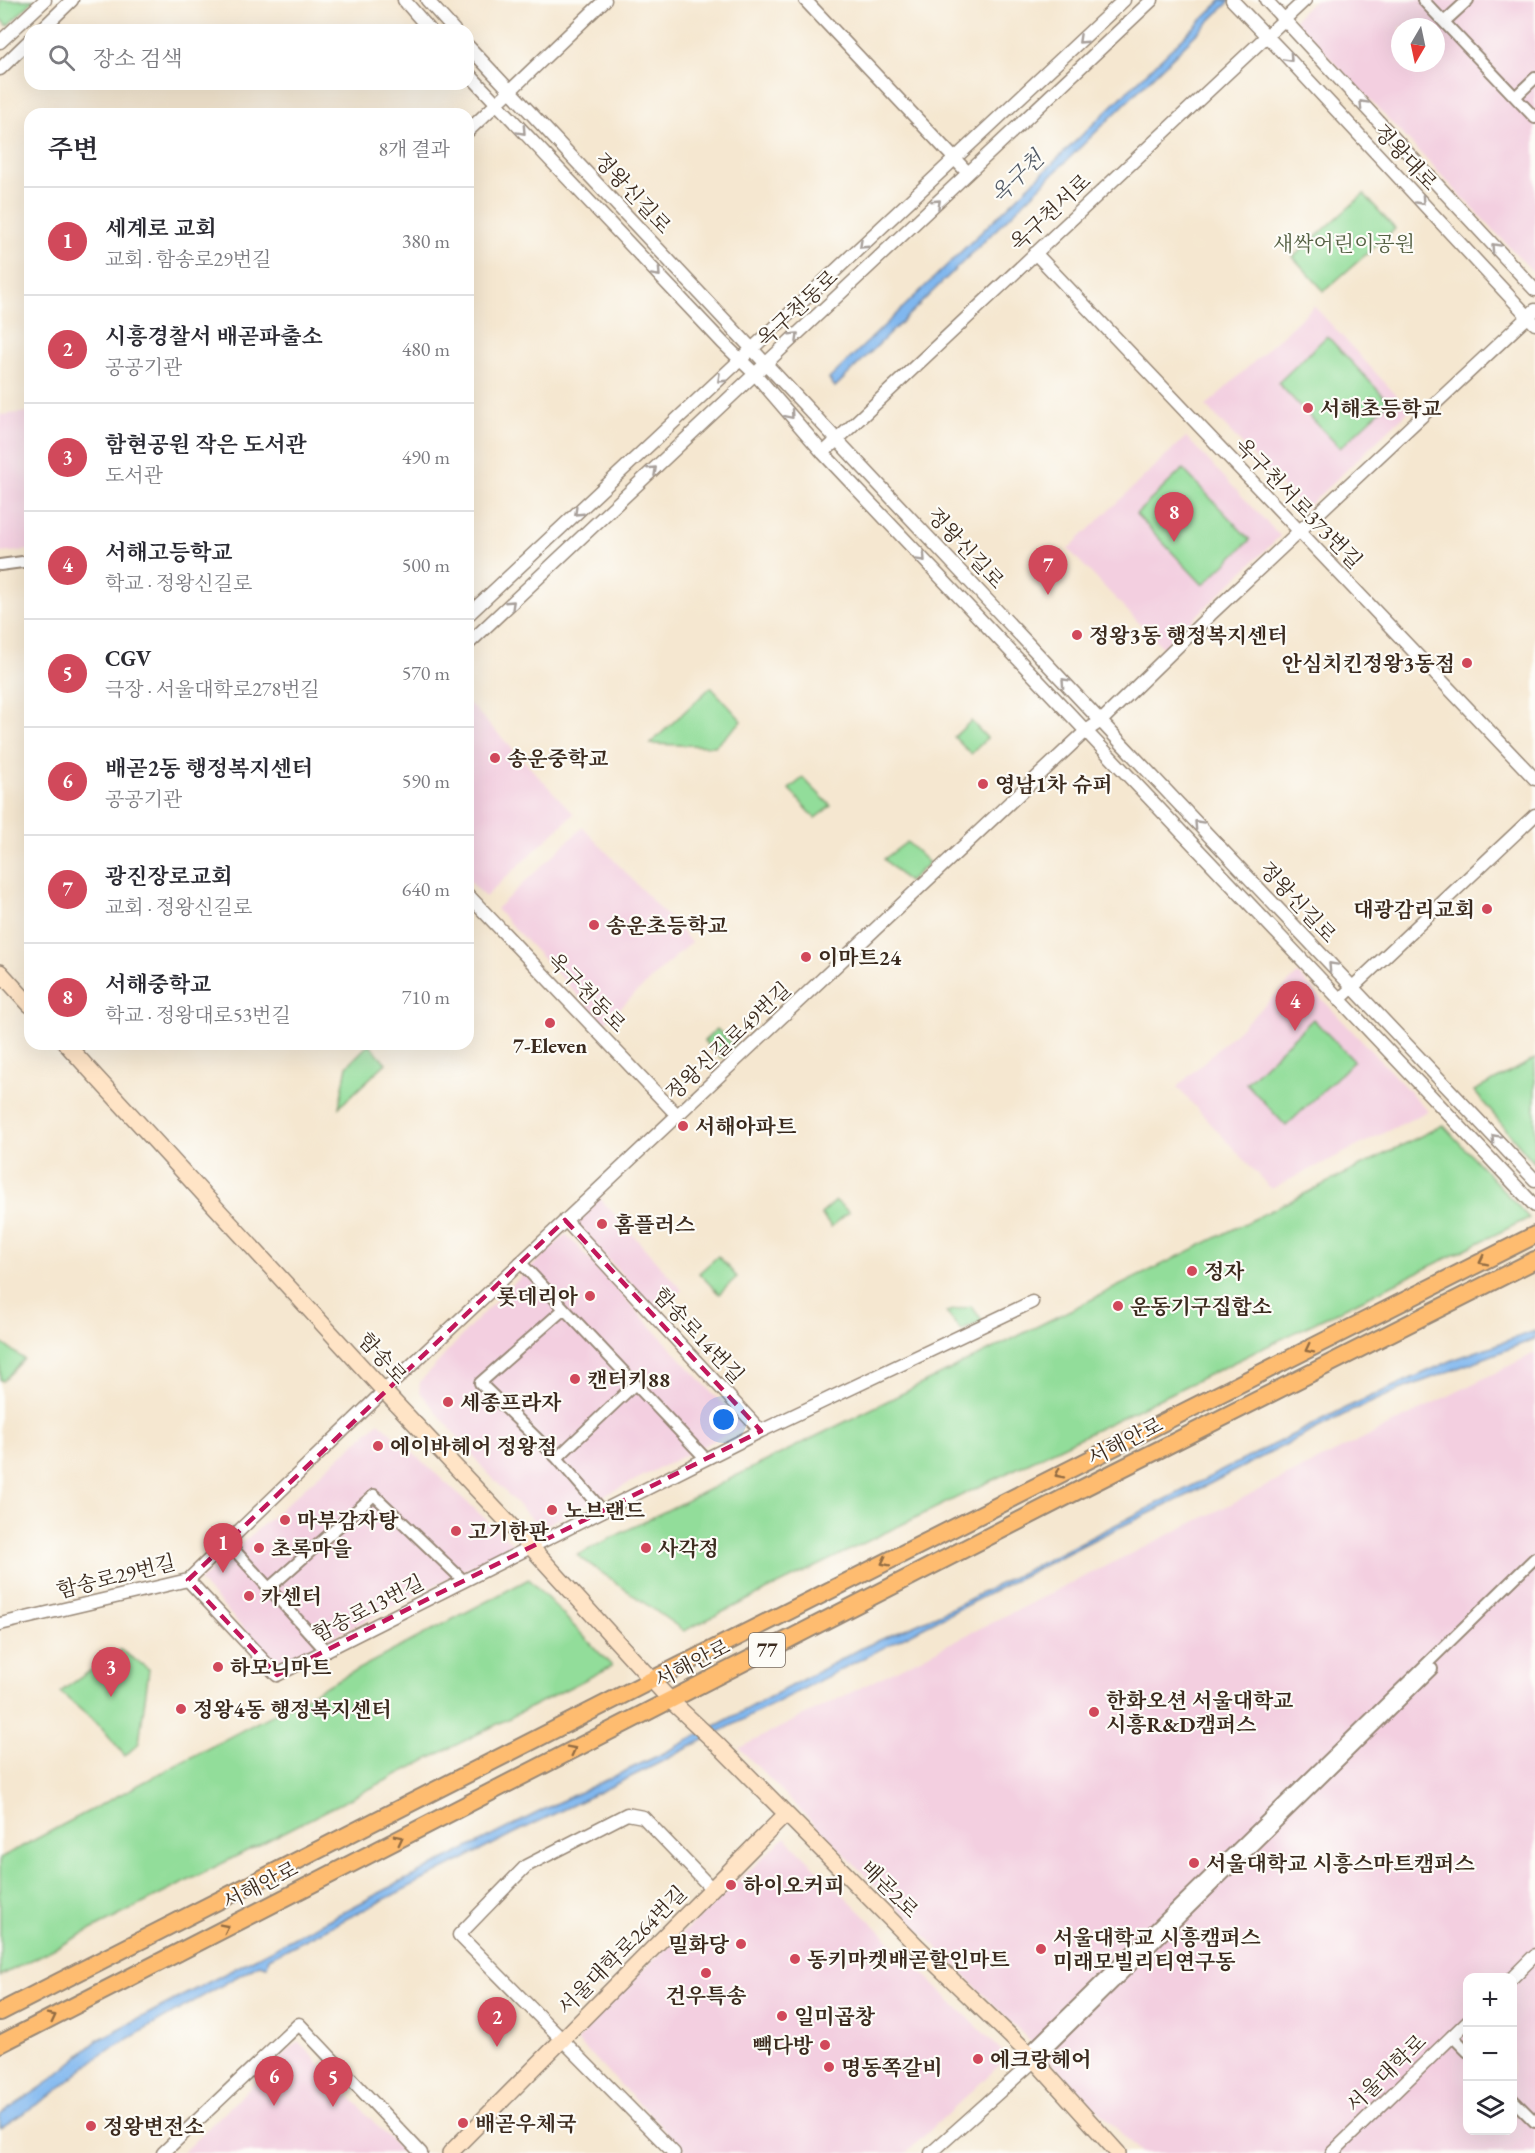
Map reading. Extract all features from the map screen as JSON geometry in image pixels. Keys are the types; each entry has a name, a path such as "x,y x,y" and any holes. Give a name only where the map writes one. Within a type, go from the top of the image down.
{"main road":[{"path":"0,972 24,998"},
{"name":"함송로","path":"71,1050 670,1700"},
{"name":"서해안로","path":"0,2012 1535,1235"},
{"name":"서해안로","path":"0,2044 1072,1493 1535,1260"},
{"name":"배곧2로","path":"670,1700 1031,2056 1118,2153"},
{"name":"서울대학로264번길","path":"450,2153 786,1814"}],"street":[{"path":"0,42 45,0"},
{"path":"46,24 72,0"},
{"path":"404,0 425,24"},
{"path":"427,0 449,24"},
{"path":"474,126 605,0"},
{"path":"805,0 969,173"},
{"name":"옥구천동로","path":"474,609 1124,0"},
{"name":"옥구천동로","path":"474,638 1152,0"},
{"name":"정왕대로","path":"1232,0 1533,317"},
{"name":"정왕대로","path":"1266,0 1535,290"},
{"name":"옥구천서로","path":"823,453 1305,0"},
{"path":"1423,0 1440,18"},
{"path":"1445,21 1468,0"},
{"path":"1445,23 1535,118"},
{"path":"0,69 24,46"},
{"name":"정왕신길로","path":"474,52 1535,1180"},
{"path":"1515,97 1535,78"},
{"name":"정왕신길로","path":"474,80 741,359 823,453 1535,1206"},
{"name":"옥구천서로373번길","path":"1035,253 1535,780"},
{"name":"정왕신길로49번길","path":"384,1391 1086,731 1101,721 1299,531 1533,317"},
{"path":"0,565 24,562"},
{"path":"1339,1000 1535,815"},
{"name":"옥구천동로","path":"474,901 677,1115"},
{"name":"함송로14번길","path":"565,1220 761,1431"},
{"path":"520,1262 706,1459"},
{"path":"531,1547 761,1431 1032,1302"},
{"path":"564,1309 480,1383 557,1458 603,1511"},
{"path":"557,1458 635,1384"},
{"name":"함송로29번길","path":"0,1624 188,1580 384,1391"},
{"name":"함송로13번길","path":"269,1588 374,1495 464,1581"},
{"path":"227,1542 326,1651"},
{"name":"함송로13번길","path":"188,1580 277,1675 531,1547"},
{"path":"1031,2056 1535,1558"},
{"path":"931,2153 1535,1569"},
{"name":"서울대학로264번길","path":"674,2153 459,1935 526,1866 627,1814 643,1817 712,1889"},
{"path":"1516,1973 1535,1955"},
{"path":"163,2153 299,2024 422,2153"},
{"name":"서울대학로","path":"1332,2153 1463,2025"},
{"path":"1452,2036 1463,2048"},
{"path":"1517,2104 1535,2122"}],"highlighted area":[{"path":"565,1220 761,1431 277,1675 188,1580"}],"shaded area":[{"path":"1314,0 1535,0 1535,274 1294,20"},
{"name":"서해초등학교","path":"1314,306 1410,410 1304,510 1206,406"},
{"path":"24,413 24,551 0,553 0,415"},
{"path":"1186,437 1280,536 1163,648 1068,549"},
{"name":"송운중학교","path":"474,708 574,814 485,897 474,885"},
{"name":"송운초등학교","path":"583,827 691,942 604,1023 496,909"},
{"path":"1298,974 1428,1111 1271,1189 1177,1087"},
{"path":"598,1196 682,1290 657,1312 573,1222"},
{"path":"566,1234 743,1426 540,1528 483,1468 419,1391 420,1382 484,1312"},
{"name":"서울대학교 시흥스마트캠퍼스","path":"1535,1353 1535,2153 1141,2153 739,1748"},
{"path":"379,1422 514,1545 278,1665 199,1581"},
{"path":"785,1837 1008,2057 906,2153 688,2153 577,2041 620,1991"},
{"path":"298,2041 403,2153 182,2153"}],"green space":[{"path":"0,0 34,0 7,26 0,18"},
{"name":"새싹어린이공원","path":"1364,194 1395,229 1324,291 1293,257"},
{"path":"1327,336 1389,402 1340,448 1278,383"},
{"path":"1183,469 1250,540 1203,585 1136,514"},
{"path":"711,687 742,721 715,746 650,744"},
{"path":"971,721 987,738 971,754 954,737"},
{"path":"803,778 831,806 815,818 789,789"},
{"path":"907,842 929,863 908,882 884,859"},
{"path":"1313,1019 1354,1061 1286,1126 1246,1083"},
{"path":"717,1029 735,1047 721,1058 704,1041"},
{"path":"363,1050 374,1050 386,1063 339,1107 347,1066"},
{"path":"1535,1059 1535,1164 1474,1091"},
{"path":"1443,1125 1529,1218 684,1631 577,1555"},
{"path":"836,1201 849,1212 831,1227 821,1214"},
{"path":"718,1256 737,1277 719,1294 699,1273"},
{"path":"971,1306 983,1321 961,1331 946,1312"},
{"path":"0,1342 24,1359 3,1381 0,1380"},
{"path":"529,1579 612,1666 0,1976 0,1858"},
{"path":"120,1650 149,1669 139,1743 125,1756 102,1728 60,1692"}],"water":[{"path":"1222,0 1231,0 835,387 829,379"},
{"path":"1535,1331 1535,1339 1397,1391 1345,1414 1188,1495 1095,1539 655,1765 269,1958 267,1966 259,1964 102,2054 50,2096 0,2128 0,2115 43,2086 98,2040 389,1888 559,1802 666,1752 864,1647 950,1609 1343,1409 1455,1359"}],"place":[{"name":"서해초등학교","path":"1308,408"},
{"name":"서해중학교","path":"1174,542"},
{"name":"광진장로교회","path":"1048,595"},
{"name":"정왕3동 행정복지센터","path":"1077,635"},
{"name":"안심치킨정왕3동점","path":"1467,663"},
{"name":"송운중학교","path":"495,758"},
{"name":"영남1차 슈퍼","path":"983,784"},
{"name":"대광감리교회","path":"1487,909"},
{"name":"송운초등학교","path":"594,925"},
{"name":"이마트24","path":"806,957"},
{"name":"7-Eleven","path":"550,1023"},
{"name":"서해고등학교","path":"1295,1031"},
{"name":"서해아파트","path":"683,1126"},
{"name":"홈플러스","path":"602,1224"},
{"name":"정자","path":"1192,1271"},
{"name":"롯데리아","path":"590,1296"},
{"name":"운동기구집합소","path":"1118,1306"},
{"name":"캔터키88","path":"575,1379"},
{"name":"세종프라자","path":"448,1402"},
{"name":"에이바헤어 정왕점","path":"378,1446"},
{"name":"노브랜드","path":"552,1510"},
{"name":"마부감자탕","path":"285,1520"},
{"name":"고기한판","path":"456,1531"},
{"name":"초록마을","path":"259,1548"},
{"name":"사각정","path":"646,1548"},
{"name":"세계로 교회","path":"223,1573"},
{"name":"카센터","path":"249,1596"},
{"name":"하모니마트","path":"218,1667"},
{"name":"함현공원 작은 도서관","path":"111,1697"},
{"name":"정왕4동 행정복지센터","path":"181,1709"},
{"name":"한화오션 서울대학교 시흥R&D캠퍼스","path":"1094,1712"},
{"name":"서울대학교 시흥스마트캠퍼스","path":"1194,1863"},
{"name":"하이오커피","path":"731,1885"},
{"name":"밀화당","path":"741,1944"},
{"name":"서울대학교 시흥캠퍼스 미래모빌리티연구동","path":"1041,1949"},
{"name":"동키마켓배곧할인마트","path":"795,1959"},
{"name":"건우특송","path":"706,1973"},
{"name":"일미곱창","path":"782,2016"},
{"name":"빽다방","path":"825,2045"},
{"name":"시흥경찰서 배곧파출소","path":"497,2047"},
{"name":"에크랑헤어","path":"978,2059"},
{"name":"명동쪽갈비","path":"829,2067"},
{"name":"배곧2동 행정복지센터","path":"274,2106"},
{"name":"CGV","path":"333,2107"},
{"name":"배곧우체국","path":"463,2123"},
{"name":"정왕변전소","path":"91,2126"}],"water label":[{"name":"옥구천","path":"1017,177"}]}
